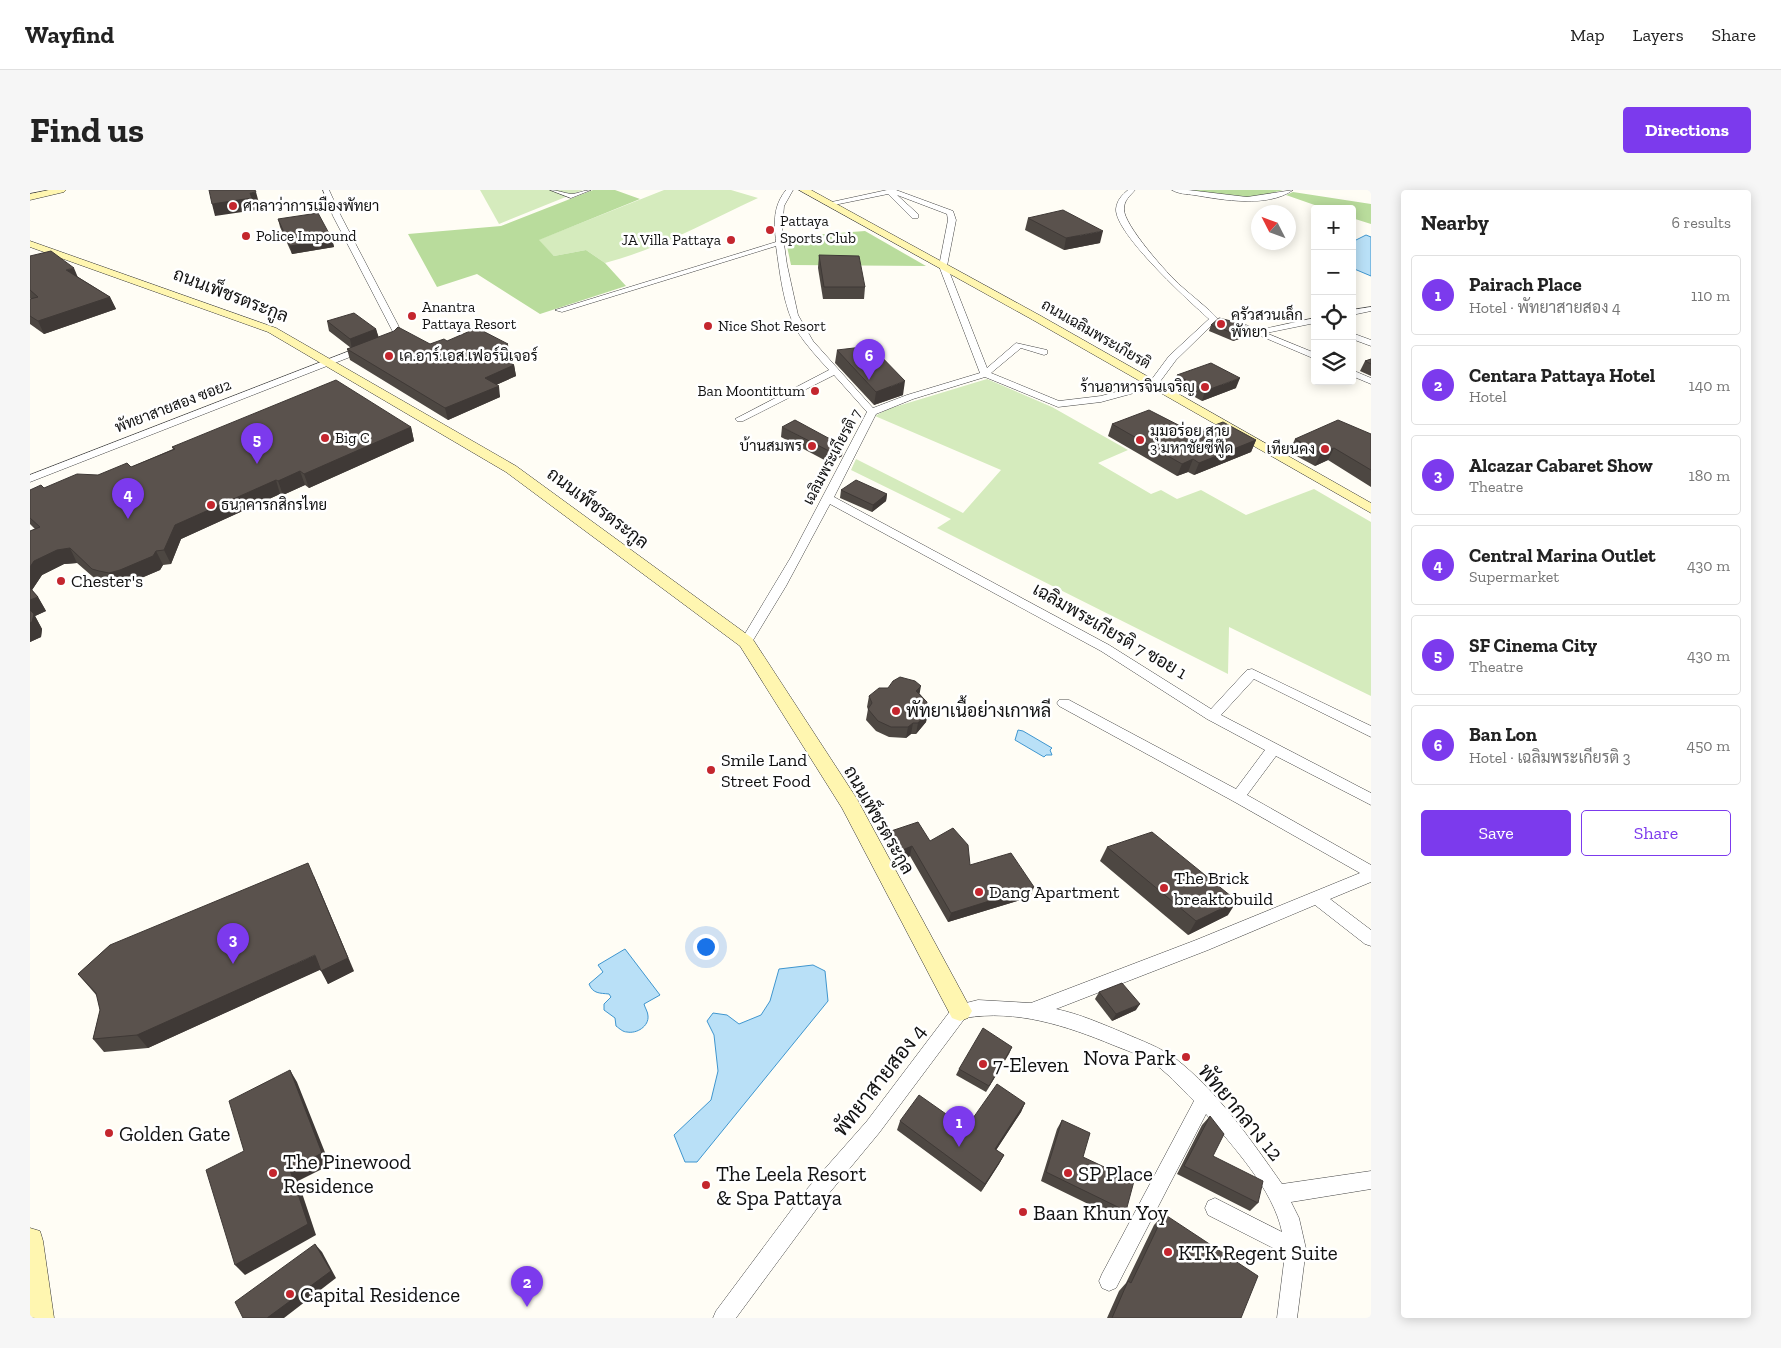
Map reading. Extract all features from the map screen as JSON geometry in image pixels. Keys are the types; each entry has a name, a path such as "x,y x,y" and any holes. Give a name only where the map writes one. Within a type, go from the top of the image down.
{"street":[{"path":"30,192 38,190"},
{"path":"30,198 61,190"},
{"name":"พัทยาสายสอง ซอย2","path":"30,479 393,338 397,332 336,216 326,190"},
{"path":"553,190 572,196 588,190"},
{"path":"790,190 780,206 778,218 779,243 789,300 798,326 872,412"},
{"name":"ถนนเฉลิมพระเกียรติ","path":"804,190 943,266 1371,509"},
{"path":"1132,190 1123,198 1120,209 1121,216 1139,244 1176,286 1214,319 1223,319 1260,332 1311,354"},
{"path":"1175,190 1251,200 1267,198 1290,190"},
{"path":"828,204 891,191 950,213 952,220 943,266 985,374 1058,404 1101,399 1153,385 1156,378 1177,355 1214,319"},
{"path":"891,191 914,216"},
{"path":"560,310 779,243"},
{"name":"ถนนเพ็ชรตระกูล","path":"30,244 256,323 328,362 511,469 746,642 850,804 960,1011"},
{"path":"1356,312 1371,310"},
{"path":"1260,332 1311,321"},
{"path":"1356,337 1371,343"},
{"path":"985,374 1019,345 1044,352"},
{"path":"740,419 835,371"},
{"name":"เฉลิมพระเกียรติ 7","path":"746,642 828,498 872,412 910,397 985,374"},
{"path":"1356,375 1371,381"},
{"name":"เฉลิมพระเกียรติ 7 ซอย 1","path":"828,498 1105,648 1212,716 1371,800"},
{"path":"1212,716 1252,674 1371,732"},
{"path":"1064,703 1238,797 1371,873"},
{"path":"1238,797 1274,749"},
{"path":"1031,1010 1186,952 1371,873"},
{"path":"1316,897 1371,939"},
{"name":"พัทยากลาง 12","path":"960,1011 978,1008 1031,1010 1075,1021 1154,1054 1170,1065 1205,1099 1244,1145 1278,1194 1289,1218 1296,1249 1287,1318"},
{"name":"พัทยาสายสอง 4","path":"722,1318 814,1196 873,1127 960,1011"},
{"path":"1109,1281 1205,1099"},
{"path":"1278,1194 1371,1180"},
{"path":"1215,1208 1296,1249"},
{"path":"30,1241 40,1318"}],"green space":[{"path":"480,190 583,190 499,224"},
{"path":"593,190 615,190 640,199 539,240 554,256 586,250 605,263 626,286 540,314 477,274 437,287 408,234 501,226"},
{"path":"664,190 731,190 758,198 683,234 645,250 605,263 586,250 554,256 538,240"},
{"path":"1188,190 1283,190 1254,198"},
{"path":"1293,192 1371,204 1371,224 1356,219 1356,205 1315,205 1286,195"},
{"path":"865,231 926,266 791,265 785,237"},
{"path":"987,379 1052,407 1128,450 1098,463 1151,494 1161,490 1177,499 1201,490 1246,515 1314,489 1371,522 1371,696 1229,627 1228,674 937,528 951,519 851,470 856,459 963,513 1001,470 875,416 888,409"}],"water":[{"path":"1366,235 1371,237 1371,276 1356,270 1356,240"},
{"path":"1018,730 1052,748 1050,750 1052,755 1044,757 1015,740"},
{"path":"625,949 660,995 644,1004 648,1020 642,1029 635,1032 624,1031 616,1026 615,1018 604,1010 604,1004 611,997 609,994 595,991 589,984 603,972 598,965"},
{"path":"813,965 825,971 828,1001 697,1162 685,1162 674,1135 711,1100 718,1071 714,1035 707,1021 713,1013 727,1015 739,1024 761,1015 770,1001 779,969"}],"building":[{"path":"209,190 255,190 256,192 250,193 252,198 212,204"},
{"path":"1063,210 1103,231 1066,238 1028,218"},
{"path":"318,213 332,239 290,246 278,219"},
{"path":"51,251 74,268 66,270 110,297 38,321 30,316 30,299 38,297 30,290 30,256"},
{"path":"819,255 859,256 865,287 824,287"},
{"path":"354,313 376,329 350,339 327,321"},
{"path":"1219,318 1239,323 1251,329 1236,334 1211,325"},
{"path":"398,327 430,344 444,339 447,341 477,328 508,344 489,352 514,365 485,378 499,386 445,408 347,349 394,331"},
{"path":"871,346 905,381 876,392 837,350"},
{"path":"1211,363 1240,378 1205,391 1177,375"},
{"path":"336,380 411,427 304,474 300,471 278,481 276,480 175,525 164,550 156,551 153,556 120,570 109,573 92,569 70,548 57,550 34,561 30,567 30,531 40,527 30,518 30,490 41,485 44,488 77,474 98,475 127,463 131,467 175,449 172,447"},
{"path":"1149,410 1194,433 1223,422 1256,440 1199,463 1193,459 1182,464 1112,424"},
{"path":"795,420 843,446 831,452 782,427"},
{"path":"1338,420 1371,434 1371,470 1334,448 1321,453 1295,439"},
{"path":"856,480 887,494 873,505 841,490"},
{"path":"30,588 38,597 30,600"},
{"path":"30,610 34,614 30,623"},
{"name":"พัทยาเนื้อย่างเกาหลี","path":"900,677 915,681 921,686 916,691 927,702 926,707 928,711 918,723 913,723 908,727 891,727 878,721 868,709 872,703 869,696 879,688 888,688 893,681"},
{"path":"918,822 930,841 953,828 968,845 970,865 1011,853 1034,887 951,913 912,846 900,851 888,832"},
{"path":"1152,832 1237,901 1196,921 1107,847"},
{"path":"308,863 348,958 321,971 315,955 137,1035 93,1039 100,1010 96,993 78,974 110,945"},
{"path":"1122,983 1140,1004 1116,1014 1099,992"},
{"name":"7-Eleven","path":"983,1028 1012,1047 989,1086 959,1069"},
{"name":"The Pinewood Residence","path":"290,1070 322,1153 290,1170 308,1224 235,1265 206,1170 244,1151 229,1101"},
{"path":"997,1084 1025,1103 995,1149 1004,1155 985,1184 900,1121 919,1095 966,1128"},
{"path":"1210,1116 1224,1134 1213,1156 1263,1181 1258,1203 1184,1166"},
{"name":"SP Place","path":"1062,1120 1090,1133 1083,1157 1134,1181 1126,1211 1046,1172"},
{"name":"KTK Regent Suite","path":"1164,1214 1258,1276 1241,1318 1112,1318 1128,1281 1131,1283"},
{"name":"Capital Residence","path":"315,1244 331,1271 267,1318 243,1318 235,1302"}],"place":[{"name":"ศาลาว่าการเมืองพัทยา","path":"233,206"},
{"name":"Pattaya Sports Club","path":"770,230"},
{"name":"Police Impound","path":"246,236"},
{"name":"JA Villa Pattaya","path":"731,240"},
{"name":"Anantra Pattaya Resort","path":"412,316"},
{"name":"ครัวสวนเล็ก พัทยา","path":"1221,324"},
{"name":"Nice Shot Resort","path":"708,326"},
{"name":"เค.อาร์.เอส.เฟอร์นิเจอร์","path":"389,356"},
{"name":"Ban Lon","path":"869,380"},
{"name":"ร้านอาหารจินเจริญ","path":"1205,387"},
{"name":"Ban Moontittum","path":"815,391"},
{"name":"Big C","path":"325,438"},
{"name":"มุมอร่อย สาย 3 มหาชัยซีฟู๊ด","path":"1140,440"},
{"name":"บ้านสมพร","path":"812,446"},
{"name":"เทียนคง","path":"1325,449"},
{"name":"SF Cinema City","path":"257,464"},
{"name":"ธนาคารกสิกรไทย","path":"211,505"},
{"name":"Central Marina Outlet","path":"128,519"},
{"name":"Chester's","path":"61,581"},
{"name":"พัทยาเนื้อย่างเกาหลี","path":"896,711"},
{"name":"Smile Land Street Food","path":"711,770"},
{"name":"The Brick breaktobuild","path":"1164,888"},
{"name":"Dang Apartment","path":"979,892"},
{"name":"Alcazar Cabaret Show","path":"233,964"},
{"name":"Nova Park","path":"1186,1057"},
{"name":"7-Eleven","path":"983,1064"},
{"name":"Golden Gate","path":"109,1133"},
{"name":"Pairach Place","path":"959,1147"},
{"name":"The Pinewood Residence","path":"273,1173"},
{"name":"SP Place","path":"1068,1173"},
{"name":"The Leela Resort & Spa Pattaya","path":"706,1185"},
{"name":"Baan Khun Yoy","path":"1023,1212"},
{"name":"KTK Regent Suite","path":"1168,1252"},
{"name":"Capital Residence","path":"290,1294"},
{"name":"Centara Pattaya Hotel","path":"527,1307"}]}
